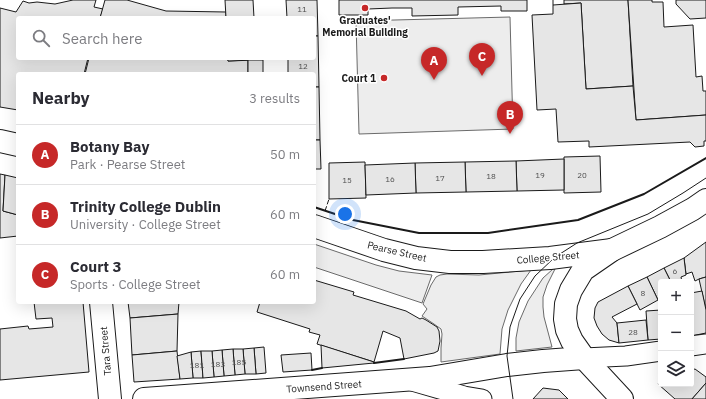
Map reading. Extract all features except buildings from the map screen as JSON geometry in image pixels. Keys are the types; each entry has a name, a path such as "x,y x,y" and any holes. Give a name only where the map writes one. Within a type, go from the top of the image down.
{"main road":[{"path":"0,141 16,145"},
{"name":"College Street","path":"622,399 584,358 572,341 567,330 565,319 566,304 571,290 583,270 612,250 660,227 706,200"},
{"name":"Pearse Street","path":"316,227 384,250 416,258 450,262 483,262"},
{"name":"College Street","path":"483,262 550,258 612,250"},
{"name":"Tara Street","path":"102,304 110,399"},
{"name":"Townsend Street","path":"144,399 430,378 492,367 584,358"}],"street":[{"path":"694,346 706,344"},
{"path":"584,358 626,356 658,351"},
{"name":"Townsend Street","path":"408,380 464,396 482,399"}],"shaded area":[{"path":"510,17 513,129 359,134 356,21"},
{"path":"316,245 376,265 399,271 432,275 422,303 316,268"},
{"path":"555,269 543,297 544,317 552,347 516,351 516,338 519,322 528,301 543,278"},
{"path":"531,270 521,284 508,310 502,329 500,354 441,362 441,329 422,316 427,309 423,304 436,277 447,274 479,275"}],"tram line":[{"path":"513,399 507,356 510,327 520,299 535,276 554,258 577,243 648,214 706,178"}],"fence":[{"path":"553,0 553,5"},
{"path":"325,211 329,199"}],"wall":[{"path":"316,208 353,220 419,233 488,233 578,220 644,194 706,158"},
{"path":"374,363 404,359"},
{"path":"312,370 322,368"}],"place":[{"name":"Graduates' Memorial Building","path":"365,8"},
{"name":"Court 3","path":"482,76"},
{"name":"Court 1","path":"384,78"},
{"name":"Botany Bay","path":"434,80"},
{"name":"Trinity College Dublin","path":"510,134"}]}
